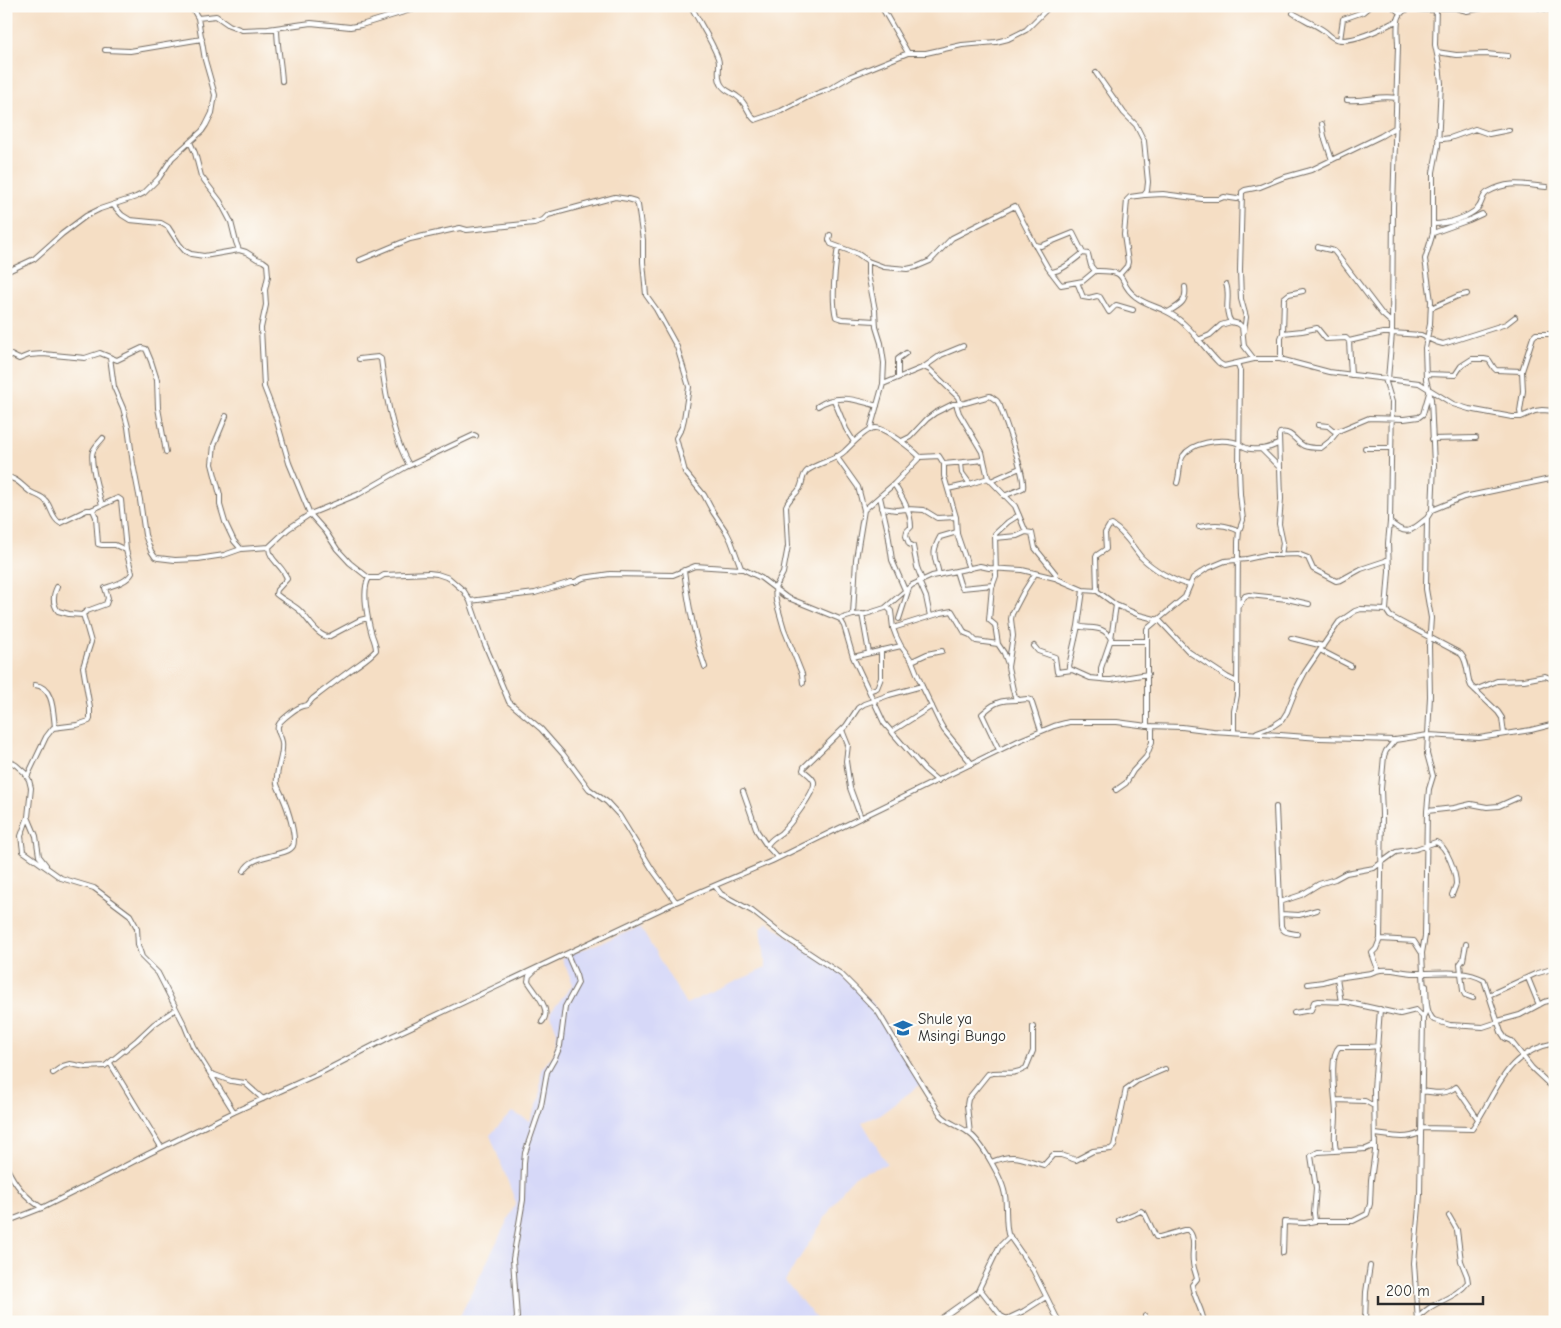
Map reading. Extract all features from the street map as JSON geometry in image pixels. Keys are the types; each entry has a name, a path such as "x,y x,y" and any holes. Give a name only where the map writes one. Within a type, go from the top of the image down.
{"street":[{"path":"6,272 34,259 86,216 144,194 160,178 172,158 202,131 215,104 215,95 207,69 198,18 191,6"},
{"path":"198,18 216,16 228,25 242,30 311,23 345,26 361,25 424,6"},
{"path":"691,6 699,23 708,34 718,58 720,83 726,91 741,100 755,120 781,111 829,89 851,76 908,53 926,53 962,45 1008,39 1026,30 1050,6"},
{"path":"881,6 908,53"},
{"path":"1340,40 1343,19 1363,12 1370,6"},
{"path":"1392,6 1400,13"},
{"path":"1493,6 1467,11 1456,8 1429,10 1410,8 1400,13 1398,20 1392,207 1392,333 1387,379 1392,402 1392,418 1389,570 1386,610 1390,616 1454,649 1464,658 1469,682 1474,690 1498,712 1502,718 1504,734"},
{"path":"1504,6 1532,6 1555,12"},
{"path":"1432,510 1434,466 1425,348 1431,308 1425,259 1433,233 1433,178 1441,138 1441,83 1435,33 1436,8"},
{"path":"1293,13 1322,29 1334,39 1340,40 1351,39 1382,29 1398,20"},
{"path":"276,28 282,80"},
{"path":"105,50 130,51 202,39"},
{"path":"1437,52 1456,55 1486,54 1508,56"},
{"path":"1096,73 1124,113 1136,126 1144,141 1148,182 1147,191 1144,195"},
{"path":"1347,100 1359,101 1386,96 1396,98"},
{"path":"1322,124 1332,160"},
{"path":"1254,359 1244,346 1246,318 1241,299 1240,278 1242,192 1260,188 1284,178 1303,173 1396,127"},
{"path":"1441,138 1450,138 1475,129 1489,134 1509,130"},
{"path":"190,142 201,176 220,201 232,222 239,250"},
{"path":"1434,224 1452,222 1477,209 1484,195 1504,186 1519,183 1546,187"},
{"path":"1120,274 1128,262 1124,235 1127,200 1130,197 1163,194 1210,199 1224,197 1237,199 1241,197"},
{"path":"360,260 410,240 460,228 467,230 534,222 542,220 550,214 615,197 635,201 640,210 644,240 643,262 646,295 677,346 690,387 682,427 676,438 684,469 689,478 704,495 712,512 727,533 742,569"},
{"path":"113,205 122,215 130,220 161,223 168,227 179,244 185,251 191,254 204,256 239,250 263,261 268,267 268,276 264,290 266,306 261,328 264,387 289,462 310,514 326,532 341,554 369,578 379,578 391,574 437,574 449,578 464,591 470,601 508,702 541,729 563,754 589,789 607,802 619,816 652,869 676,902"},
{"path":"830,235 830,242 858,254 868,261 884,267 907,269 922,266 930,261 952,238 1015,206 1035,245 1061,285 1086,279 1095,272 1116,272 1120,274 1131,294 1168,312 1181,322 1222,366 1254,359 1280,359 1314,369 1419,383 1458,406 1512,417 1521,417 1535,411 1555,411"},
{"path":"1433,233 1482,214"},
{"path":"1035,245 1042,246 1073,233 1083,253 1088,254 1091,266 1095,272"},
{"path":"838,247 834,268 836,317 875,321"},
{"path":"1318,247 1334,251 1382,314 1391,322"},
{"path":"1051,272 1064,267 1083,253"},
{"path":"868,261 875,321 882,350 883,384 870,430"},
{"path":"1077,282 1083,298 1100,297 1109,312 1116,305 1133,310"},
{"path":"1226,284 1228,290 1226,299 1228,317 1231,322"},
{"path":"1168,312 1183,301 1186,294 1185,287"},
{"path":"1280,359 1284,298 1289,294 1303,291"},
{"path":"1431,308 1458,296 1468,294"},
{"path":"1283,333 1317,328 1326,339 1346,338 1349,341 1383,333 1392,333 1421,335 1443,344 1499,326 1512,321 1516,317"},
{"path":"1198,340 1210,335 1221,325 1231,322 1240,325 1244,331"},
{"path":"1521,417 1522,371 1535,334 1555,334"},
{"path":"1349,341 1351,375"},
{"path":"883,384 924,367 941,355 963,346"},
{"path":"6,355 19,359 29,355 43,354 86,358 100,353 117,360 142,348 146,349 157,380 158,408 166,452"},
{"path":"898,377 898,359 906,353"},
{"path":"110,357 114,386 128,427 132,464 139,491 145,535 152,552 158,558 175,560 198,559 224,555 241,549 269,547 288,529 310,514 366,491 409,465 468,437 476,436"},
{"path":"359,359 379,358 381,360 396,435 409,465"},
{"path":"1426,374 1455,375 1461,366 1475,359 1489,360 1496,370 1522,371"},
{"path":"1240,368 1244,362"},
{"path":"1234,732 1234,711 1237,695 1239,531 1244,517 1240,494 1240,368 1237,363"},
{"path":"924,367 930,370 958,397 959,413 982,452 989,479 1015,506 1026,532"},
{"path":"1281,555 1283,543 1279,524 1281,499 1278,435 1285,432 1305,446 1321,448 1338,431 1369,418 1404,419 1422,416 1429,389"},
{"path":"902,442 910,437 930,416 958,403 966,403 990,396 997,401 1023,481 1022,488 1004,496"},
{"path":"818,406 826,401 850,399 877,406"},
{"path":"834,400 846,429 854,442"},
{"path":"226,416 214,445 212,464 225,522 234,541 241,549"},
{"path":"1318,425 1328,426 1334,431 1338,431"},
{"path":"803,683 802,674 777,606 775,588 782,573 788,546 786,506 789,500 797,493 807,471 845,451 870,430 878,428 902,442 920,457 939,456 944,464 944,476 956,517 956,532 969,569"},
{"path":"102,438 92,454 95,479 102,505"},
{"path":"1432,439 1476,438"},
{"path":"1178,483 1180,461 1182,456 1191,448 1220,442 1231,442 1246,448 1261,449 1278,444"},
{"path":"1239,451 1246,448"},
{"path":"1365,448 1391,448"},
{"path":"1261,449 1280,468"},
{"path":"836,456 858,487 864,510 856,559 854,615"},
{"path":"864,510 894,484 920,457"},
{"path":"944,464 984,460"},
{"path":"961,463 962,473 970,484"},
{"path":"948,489 989,479 1020,468"},
{"path":"6,477 16,480 31,492 44,498 59,523 63,523 118,498 122,501 126,550 132,573 130,576 105,588 108,598 106,604 85,612 83,615 58,611 53,600 56,587"},
{"path":"1390,522 1396,528 1405,532 1426,518 1432,510 1458,499 1555,478"},
{"path":"894,484 907,509 912,526 907,531 906,536 909,544 914,546 917,567 930,616"},
{"path":"880,497 892,560 907,589 899,619"},
{"path":"882,508 928,511 937,518 956,517"},
{"path":"91,510 96,517 98,544 115,545 126,550"},
{"path":"1019,515 996,532 996,580 989,618 996,625 998,644 1004,653 1008,665 1015,697 1019,700"},
{"path":"1426,518 1426,589 1431,618 1428,651 1430,696 1427,754 1433,776 1429,789 1427,811 1425,936 1422,953 1427,1006 1431,1019 1438,1022 1450,1025 1483,1027 1520,1015 1552,1000"},
{"path":"1096,591 1096,557 1106,549 1105,534 1108,526 1112,525 1123,534 1142,558 1177,582 1190,585"},
{"path":"1200,526 1224,525 1231,526 1239,531"},
{"path":"939,575 933,554 936,545 940,538 956,532"},
{"path":"995,538 1017,536 1026,532 1032,532 1035,548 1057,575 1055,578"},
{"path":"269,547 270,554 284,571 287,579 277,590 276,594 300,611 309,623 324,637 328,638 360,620 368,618"},
{"path":"1147,726 1148,629 1185,597 1193,578 1206,569 1225,561 1265,555 1298,554 1308,558 1313,569 1336,581 1362,569 1385,562 1388,559"},
{"path":"470,601 535,593 583,578 610,574 673,576 696,566 742,569 754,574 786,596 840,619 844,626 853,657 880,714 891,732 924,769 938,780"},
{"path":"840,619 887,607 907,589 921,581 939,575 980,566 1022,570 1055,578 1083,590 1096,591 1116,605 1159,620 1189,652 1226,677 1237,682"},
{"path":"684,570 688,602 705,667"},
{"path":"956,572 962,588 994,584"},
{"path":"1008,665 1013,636 1010,624 1012,614 1036,574"},
{"path":"244,871 248,864 285,852 293,846 292,826 277,785 282,750 282,740 277,729 278,724 374,653 376,648 368,618 366,582 369,578"},
{"path":"1072,670 1069,666 1078,626 1083,590"},
{"path":"1238,607 1245,596 1249,595 1287,599 1309,604"},
{"path":"1101,678 1101,668 1111,640 1116,605"},
{"path":"887,607 891,611 893,628 901,646 912,661 944,730 972,764"},
{"path":"1254,733 1273,726 1282,720 1305,672 1339,622 1361,609 1386,610"},
{"path":"893,628 952,611 964,631 976,641 998,644"},
{"path":"862,614 870,653"},
{"path":"27,777 46,738 55,727 77,725 90,719 83,667 91,642 83,615"},
{"path":"1078,626 1100,629 1108,634 1111,640"},
{"path":"1290,638 1321,648 1351,666"},
{"path":"1111,640 1147,640"},
{"path":"853,657 901,646"},
{"path":"1034,646 1038,651 1055,657 1057,672 1072,670 1090,678 1110,680 1148,674"},
{"path":"869,691 877,688 880,682 881,650"},
{"path":"912,661 942,650"},
{"path":"1474,690 1497,681 1520,681 1545,676 1555,680"},
{"path":"35,685 43,687 48,694 55,727"},
{"path":"767,846 772,838 783,832 801,809 813,789 814,782 804,770 804,767 846,726 858,708 922,686"},
{"path":"999,750 982,714 1003,700 1031,700 1041,731"},
{"path":"891,732 932,706"},
{"path":"6,1222 42,1208 96,1182 160,1147 324,1071 392,1036 676,902 778,858 1041,731 1069,722 1117,722 1147,726 1320,738 1395,740 1428,735 1479,738 1531,730 1555,724"},
{"path":"1116,790 1126,782 1146,757 1152,742 1152,726"},
{"path":"842,730 848,745 846,761 850,788 861,818"},
{"path":"1376,971 1377,967 1372,953 1380,939 1381,789 1384,756 1395,740"},
{"path":"6,760 22,770 31,788 28,817 21,836 22,850 52,872 71,882 94,888 130,915 137,928 138,945 142,956 158,973 196,1051 234,1112"},
{"path":"743,790 755,826 767,846 778,858"},
{"path":"1427,811 1471,804 1487,807 1499,806 1517,798"},
{"path":"1276,807 1282,930 1298,934"},
{"path":"28,817 36,836 38,856 52,872"},
{"path":"1280,902 1301,895 1319,884 1346,873 1371,869 1396,852 1416,849 1436,842 1440,844 1448,855 1455,880 1452,895"},
{"path":"715,886 721,894 752,910 785,937 841,974 878,1012 941,1115 947,1122 970,1134 991,1162 1005,1194 1006,1228 1034,1270 1059,1322"},
{"path":"1281,914 1299,915 1318,910"},
{"path":"1380,939 1414,941 1422,953"},
{"path":"1466,944 1463,960 1460,962 1461,973 1464,994 1473,998"},
{"path":"516,1322 513,1259 523,1200 525,1153 541,1106 547,1072 560,1046 565,1008 578,983 567,954"},
{"path":"538,968 529,976 528,981 546,1011 542,1022"},
{"path":"1490,995 1555,968"},
{"path":"1308,984 1385,969 1414,973 1461,973 1473,975 1484,980 1503,1036 1511,1041 1532,1068 1555,1088"},
{"path":"1418,1320 1414,1263 1420,1195 1423,1017 1425,1014 1424,973"},
{"path":"1337,978 1341,1002"},
{"path":"1528,978 1539,1005"},
{"path":"1294,1013 1311,1010 1316,1001 1364,1005 1400,1014 1416,1010 1423,1017"},
{"path":"53,1073 63,1066 70,1064 92,1068 102,1067 110,1063 154,1024 176,1009"},
{"path":"1283,1252 1284,1222 1352,1222 1367,1214 1370,1204 1375,1151 1374,1089 1380,1010"},
{"path":"970,1134 967,1111 968,1100 988,1074 1011,1074 1026,1068 1033,1052 1033,1027"},
{"path":"1376,1134 1412,1137 1421,1130 1472,1129 1514,1062 1544,1046 1555,1043"},
{"path":"1336,1150 1334,1144 1336,1115 1333,1080 1336,1048 1378,1046"},
{"path":"110,1063 160,1147"},
{"path":"991,1162 1014,1156 1044,1165 1053,1155 1061,1155 1076,1160 1093,1151 1111,1149 1114,1146 1126,1089 1130,1084 1165,1069"},
{"path":"212,1074 231,1081 245,1083 263,1099"},
{"path":"1422,1091 1442,1093 1456,1088 1478,1120"},
{"path":"1335,1100 1365,1101 1374,1106"},
{"path":"1315,1221 1316,1188 1311,1156 1318,1152 1366,1149 1375,1145"},
{"path":"6,1166 17,1187 31,1201 42,1208"},
{"path":"1119,1220 1141,1212 1145,1214 1156,1237 1184,1230 1188,1230 1191,1233 1193,1239 1192,1261 1197,1276 1192,1286 1204,1322"},
{"path":"1418,1320 1424,1310 1454,1295 1468,1282 1468,1276 1461,1261 1458,1233 1449,1216"},
{"path":"936,1322 977,1294 999,1247 1010,1236"},
{"path":"1366,1322 1366,1292 1370,1266"},
{"path":"980,1289 1001,1316 1007,1319 1046,1297"},
{"path":"1145,1316 1147,1322"}],"shaded area":[{"path":"768,922 801,947 827,961 872,1002 921,1084 881,1114 862,1122 887,1164 856,1175 844,1188 785,1281 819,1322 457,1322 516,1203 490,1135 512,1112 530,1121 540,1098 541,1070 555,1053 557,1032 550,1013 573,984 562,958 640,927 686,1004 766,968 761,928"}],"place":[{"name":"Shule ya Msingi Bungo","path":"903,1028"}]}
